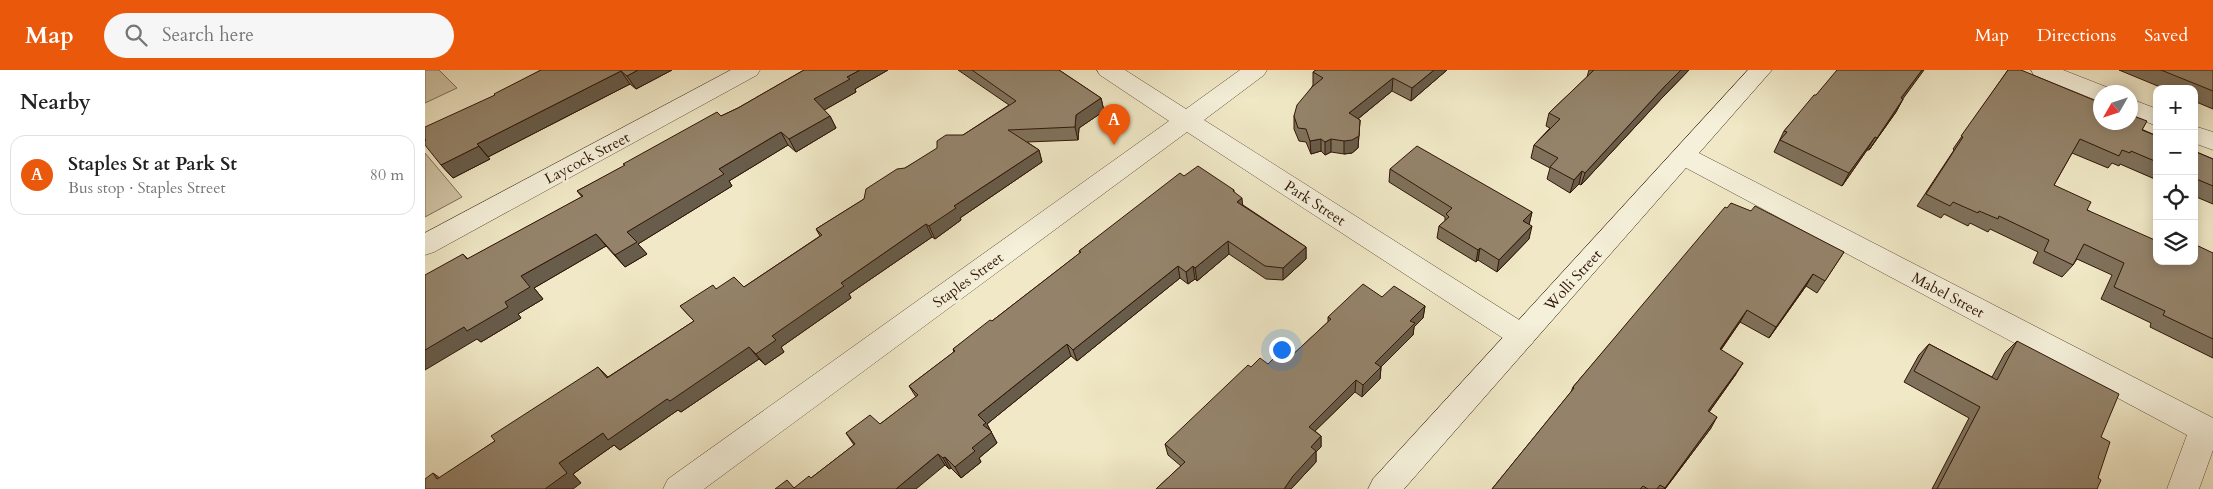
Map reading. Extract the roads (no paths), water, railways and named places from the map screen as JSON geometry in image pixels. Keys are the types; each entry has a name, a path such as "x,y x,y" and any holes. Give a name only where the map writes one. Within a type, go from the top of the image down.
{"street":[{"name":"Laycock Street","path":"425,245 749,70"},
{"name":"Park Street","path":"1108,70 1522,336"},
{"name":"Staples Street","path":"679,489 1257,70"},
{"name":"Wolli Street","path":"1385,489 1761,70"},
{"path":"2042,70 2093,91"},
{"path":"2138,110 2153,116"},
{"path":"2198,135 2213,141"},
{"name":"Mabel Street","path":"1684,156 2209,431"},
{"path":"2183,489 2209,431"}],"place":[{"name":"Staples St at Park St","path":"1114,145"}]}
